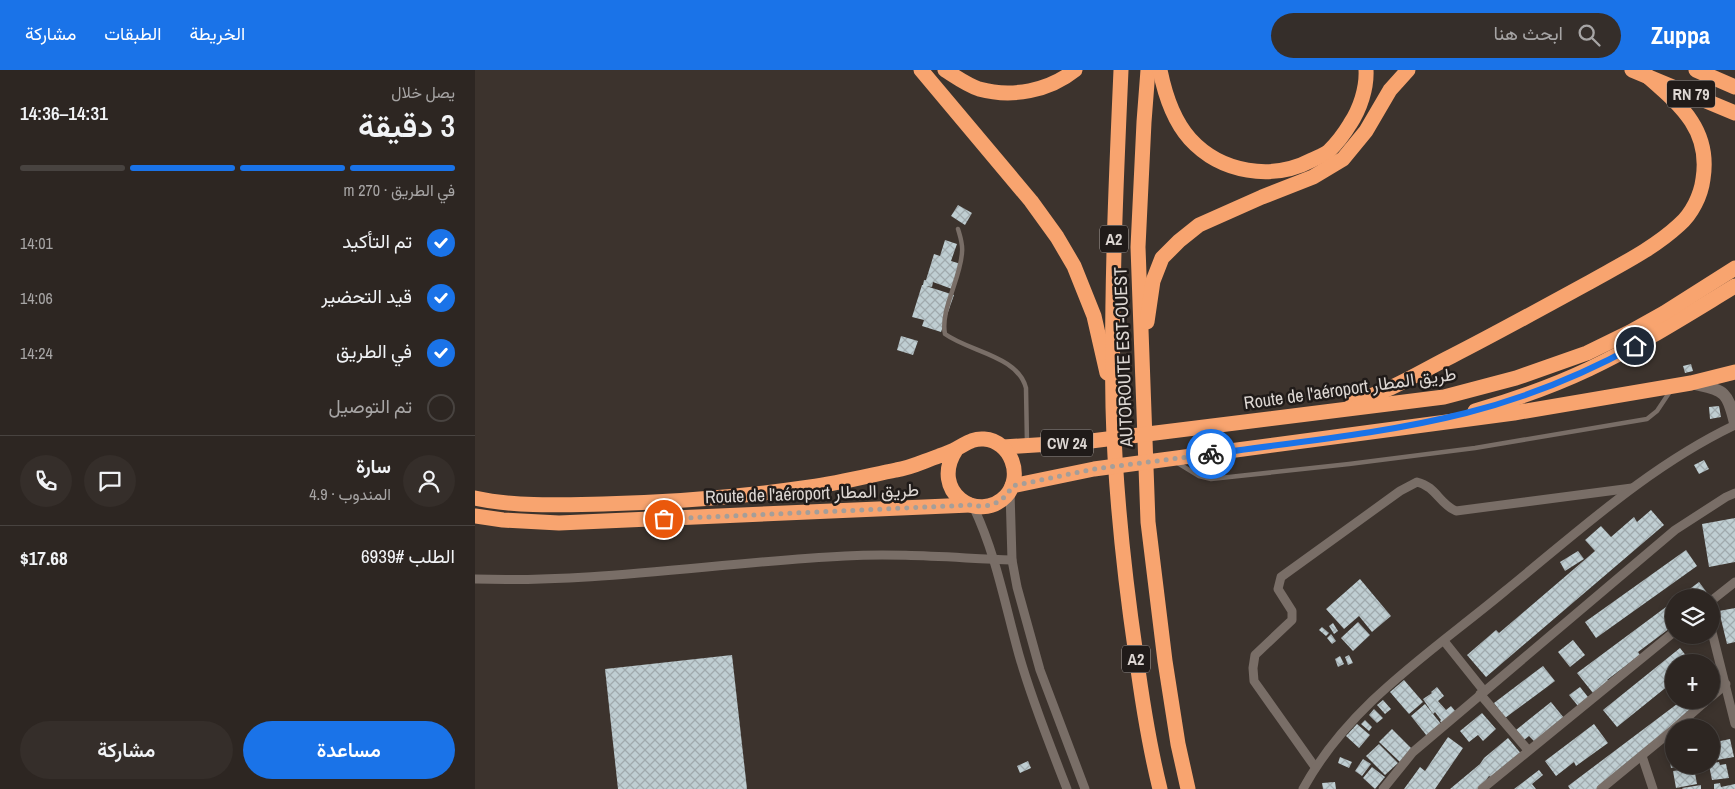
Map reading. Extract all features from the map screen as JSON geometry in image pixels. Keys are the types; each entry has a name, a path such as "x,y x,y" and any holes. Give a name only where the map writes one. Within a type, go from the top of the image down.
{"highway":[{"path":"921,70 1031,201 1070,259 1094,316 1113,408"},
{"path":"945,70 979,89 1000,93 1017,93 1036,90 1052,84 1075,70"},
{"name":"AUTOROUTE EST-OUEST","path":"1121,70 1114,218 1113,408 1120,529 1129,608 1154,766 1160,789"},
{"name":"AUTOROUTE EST-OUEST","path":"1149,70 1144,122 1138,248 1148,522 1165,661 1188,789"},
{"path":"1160,70 1164,90 1175,117 1190,139 1205,152 1226,164 1246,171 1268,172 1287,170 1306,163 1333,147 1343,136 1354,118 1362,98 1366,70"},
{"path":"1142,386 1146,325 1153,281 1162,258 1179,240 1199,226 1262,197 1313,177 1343,159 1367,131 1390,90 1408,70"},
{"name":"RN 79","path":"1696,70 1735,87"},
{"path":"1300,416 1367,398 1397,384 1507,328 1635,257 1679,226 1689,215 1698,196 1703,180 1704,154 1698,133 1690,117 1675,101 1639,73"},
{"name":"RN 79","path":"1639,73 1735,113"},
{"name":"Route de l'aéroport طريق المطار","path":"1003,447 1083,442 1444,397 1516,378 1587,354 1630,332 1735,268"},
{"path":"1388,429 1464,414 1499,404 1571,377 1630,349 1735,286"},
{"name":"CW 24","path":"1011,488 1094,469 1173,460 1514,413 1691,383 1735,372"},
{"path":"979,439 994,441 1003,447 1010,455 1014,465 1015,476 1011,488 1005,497 990,506 972,505 957,496 948,481 947,470 950,459 956,450 964,443 979,439"},
{"name":"Route de l'aéroport طريق المطار","path":"475,498 508,503 579,505 628,504 763,494 813,487 908,468 956,450"},
{"name":"Route de l'aéroport طريق المطار","path":"475,516 503,520 568,523 972,505"}],"street":[{"path":"1303,789 1315,767 1347,727 1395,679 1445,641 1632,488 1676,456 1735,424 1730,402 1722,393 1712,388 1691,383"},
{"path":"1315,767 1253,681 1255,655 1292,620 1292,611 1278,589 1281,577 1400,491 1417,482 1427,485 1448,508 1456,512 1632,488"},
{"path":"1011,488 1012,560 1020,597 1040,670 1085,789"},
{"path":"1383,789 1413,752 1675,530 1735,493"},
{"path":"972,505 984,527 995,559 1026,677 1067,789"},
{"path":"475,579 564,578 845,556 913,555 1012,560"},
{"path":"1720,594 1735,582"},
{"path":"1483,789 1528,750 1665,639"},
{"path":"1445,641 1482,693 1528,750"},
{"path":"1715,644 1735,724"},
{"path":"1720,689 1726,684"},
{"path":"1685,719 1696,709"},
{"path":"1601,789 1665,736"},
{"path":"1642,756 1653,789"}],"lane":[{"path":"958,229 963,254 944,321 945,334 956,342 1009,364 1019,372 1026,388 1027,445"},
{"path":"1173,460 1199,476 1211,479 1475,448 1647,419 1657,411 1673,386"}],"building":[{"path":"958,205 972,213 965,225 951,216"},
{"path":"945,240 957,244 951,261 961,264 952,289 933,282 932,287 926,286 954,295 941,332 922,326 924,320 912,317 934,254 940,256"},
{"path":"901,336 918,341 913,355 897,350"},
{"path":"1691,364 1693,371 1685,373 1683,366"},
{"path":"1719,406 1721,417 1710,419 1709,407"},
{"path":"1704,460 1709,469 1699,474 1694,465"},
{"path":"1651,510 1664,525 1486,677 1467,655 1496,630 1499,633 1595,551 1585,540 1601,526 1611,537 1634,517 1637,522"},
{"path":"1735,518 1735,562 1709,567 1702,524"},
{"path":"1686,550 1697,566 1596,638 1585,622"},
{"path":"1578,551 1584,559 1565,571 1560,562"},
{"path":"1360,579 1391,616 1372,632 1359,616 1344,629 1326,609"},
{"path":"1699,582 1704,589 1690,589"},
{"path":"1665,608 1665,632 1638,652 1640,655 1593,693 1577,673"},
{"path":"1735,608 1735,642 1727,644 1720,611"},
{"path":"1358,622 1370,635 1353,651 1341,638"},
{"path":"1333,623 1338,631 1334,634 1329,626"},
{"path":"1322,627 1329,633 1326,636 1319,630"},
{"path":"1331,634 1336,641 1332,644 1327,638"},
{"path":"1573,640 1585,655 1570,667 1558,652"},
{"path":"1680,648 1685,654 1673,654"},
{"path":"732,655 747,789 618,789 605,669"},
{"path":"1349,655 1353,663 1348,665 1345,657"},
{"path":"1340,656 1344,664 1338,667 1335,659"},
{"path":"1665,660 1665,688 1617,727 1603,710"},
{"path":"1543,666 1555,681 1505,718 1494,703"},
{"path":"1404,680 1423,702 1409,714 1390,692"},
{"path":"1437,687 1444,696 1438,701 1446,710 1451,706 1456,712 1442,724 1435,712 1433,714 1423,699"},
{"path":"1580,687 1588,697 1578,706 1569,695"},
{"path":"1383,700 1391,709 1385,714 1377,705"},
{"path":"1551,702 1564,718 1535,742 1529,736 1524,740 1516,730"},
{"path":"1425,704 1441,724 1427,736 1411,716"},
{"path":"1374,709 1383,718 1377,723 1369,715"},
{"path":"1670,709 1703,709 1690,719 1665,719 1665,738 1597,789 1570,789 1568,786"},
{"path":"1482,713 1496,729 1483,741 1478,735 1469,742 1460,731"},
{"path":"1365,720 1372,727 1369,731 1361,724"},
{"path":"1357,724 1370,735 1359,748 1346,736"},
{"path":"1594,724 1608,743 1576,766 1574,762 1556,776 1545,761"},
{"path":"1392,729 1413,750 1400,762 1379,742"},
{"path":"1448,737 1463,748 1435,789 1404,789 1420,767 1425,771"},
{"path":"1508,738 1523,756 1495,779 1489,776 1480,789 1450,789 1480,764 1484,758"},
{"path":"1730,739 1734,757 1720,759 1720,741"},
{"path":"1379,744 1398,763 1385,775 1366,756"},
{"path":"1340,757 1352,762 1349,768 1338,763"},
{"path":"1363,759 1371,764 1362,776 1355,771"},
{"path":"1028,761 1031,768 1020,773 1017,766"},
{"path":"1726,764 1729,778 1712,780 1711,774 1720,774 1720,765"},
{"path":"1372,767 1385,777 1375,789 1363,778"},
{"path":"1539,770 1543,775 1532,784 1536,789 1514,789"},
{"path":"1674,774 1695,774 1697,784 1676,788"},
{"path":"1335,782 1336,789 1323,789 1322,783"},
{"path":"1720,783 1721,787 1735,784 1735,789 1714,789 1714,784"},
{"path":"1701,785 1701,789 1682,788"}],"way so far":[{"path":"664,519 924,507 962,507 971,505 982,507 998,502 1005,497 1012,486 1094,469 1211,454"}],"route":[{"path":"1211,454 1388,429 1464,414 1547,387 1588,370 1635,346"}]}
